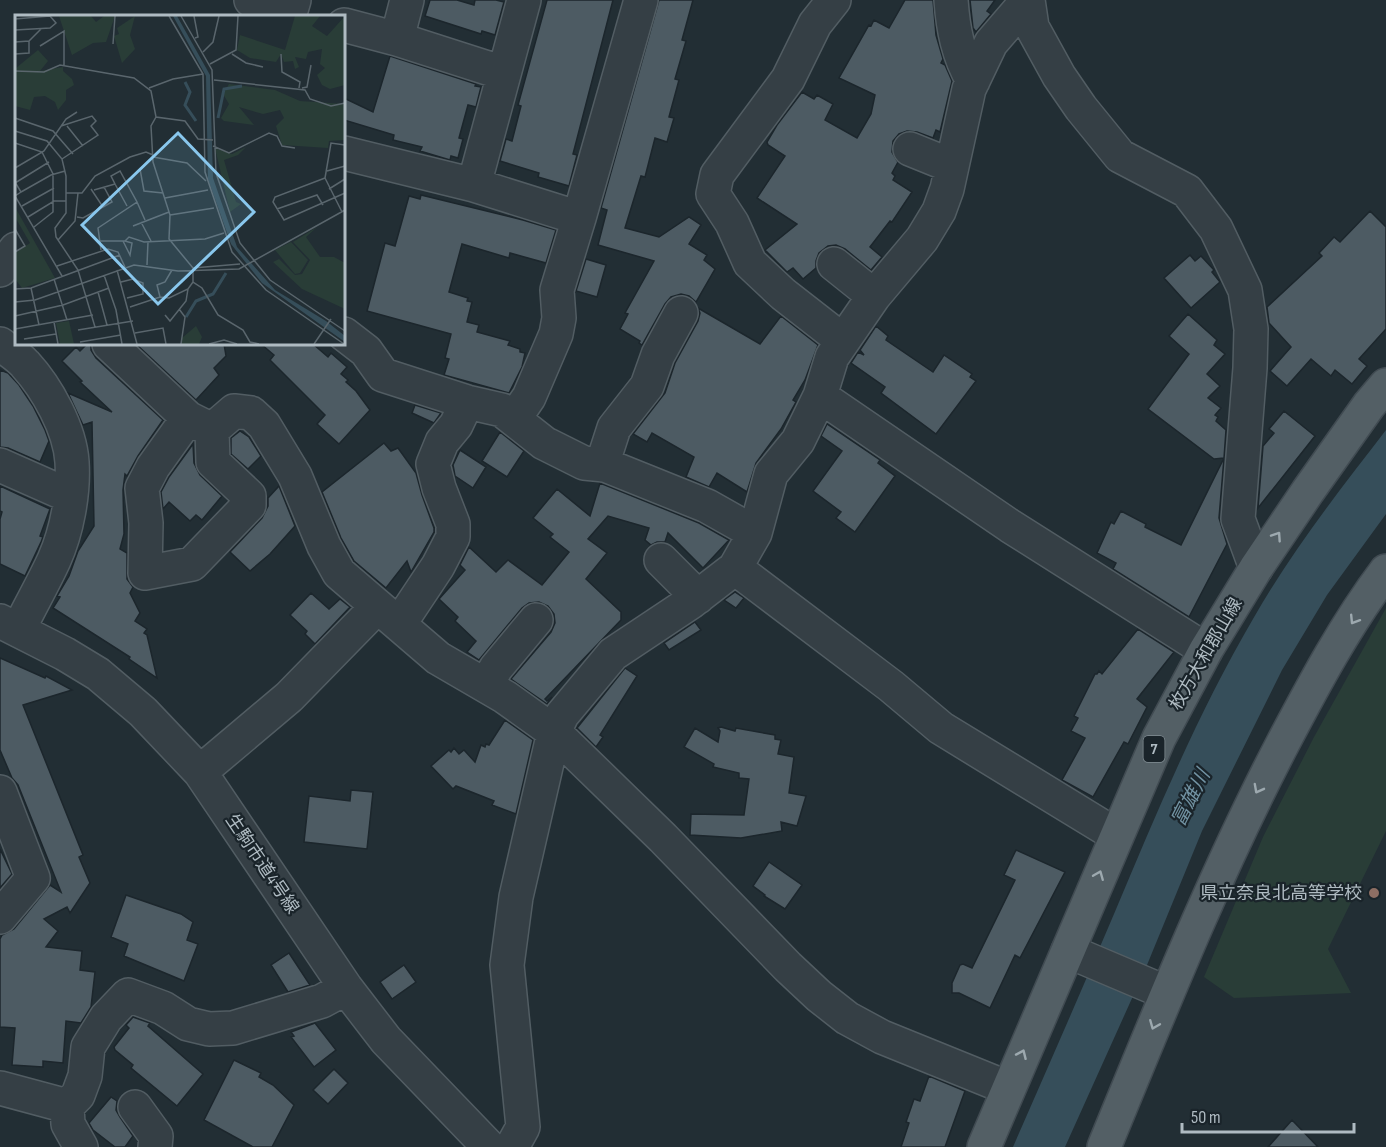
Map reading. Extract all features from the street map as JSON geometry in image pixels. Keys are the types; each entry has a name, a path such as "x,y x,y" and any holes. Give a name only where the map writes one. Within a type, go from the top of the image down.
{"main road":[{"name":"枚方大和郡山線","path":"984,1147 1159,738 1206,650 1256,568 1369,405 1386,385"},
{"path":"1104,1147 1167,993 1253,800 1315,681 1386,571"}],"street":[{"path":"251,0 297,11"},
{"path":"397,39 407,0"},
{"path":"474,185 524,0"},
{"path":"514,419 528,397 556,334 559,318 557,290 641,0"},
{"path":"834,0 815,24 788,79 717,175 713,194 732,223 750,263 783,294 842,340"},
{"path":"951,0 953,28 962,62 973,81"},
{"path":"527,1140 507,964 516,897 554,732 562,716 613,654 698,597 735,568 754,533 771,474 798,441 820,396 832,357 874,296 922,239 939,211 952,166 969,89 991,43 1028,0"},
{"path":"1028,0 1032,27 1059,76 1081,108 1120,156 1187,191 1216,229 1245,290 1251,329 1250,368 1238,519 1256,568"},
{"path":"345,25 397,39 503,73"},
{"path":"909,149 952,166"},
{"path":"345,153 474,185 579,218"},
{"path":"0,270 15,250"},
{"path":"834,264 874,296"},
{"path":"602,465 614,428 647,386 658,355 681,313"},
{"path":"345,335 366,351 383,375 467,402 502,410 544,443 584,463 602,465 707,506 754,533"},
{"path":"0,344 24,363 47,393 62,423 72,460 66,522 55,559 9,625"},
{"path":"110,345 200,424 234,411 251,413 264,425 295,476 324,546 339,573 438,658 486,685 554,732 663,838 788,967 847,1018 882,1037 1008,1088"},
{"path":"820,396 1010,526 1206,650"},
{"path":"200,772 389,615 438,566 453,537 453,524 433,464 442,442 456,425 467,402"},
{"path":"0,465 70,496"},
{"path":"661,560 698,597"},
{"path":"735,568 891,686 941,728 1116,835"},
{"path":"486,685 496,668 536,620"},
{"name":"生駒市道4号線","path":"9,625 98,674 143,712 200,772 346,988 386,1040 489,1147"},
{"path":"0,792 33,878 0,917"},
{"path":"1068,951 1167,993"},
{"path":"0,1088 67,1131 85,1076 88,1047 106,1018 128,995 163,1008 188,1024 209,1029 233,1028 322,1001 346,988"},
{"path":"135,1107 156,1136 156,1147"}],"green space":[{"path":"1386,608 1386,831 1328,949 1351,993 1234,998 1204,977 1263,837 1314,737"}],"water":[{"name":"富雄川","path":"1386,430 1386,514 1327,595 1282,670 1202,831 1147,965 1065,1147 1013,1147 1162,801 1214,691 1283,570 1316,522"}],"building":[{"path":"430,0 457,0 474,5 475,0 504,2 495,35 482,31 481,34 425,16"},
{"path":"547,0 613,0 573,154 577,155 569,186 538,177 539,173 500,161 506,139 512,141 521,106 518,105"},
{"path":"659,0 693,0 682,40 686,41 675,79 679,80 669,117 674,118 667,142 655,138 645,177 641,176 625,228 659,237 689,217 701,225 689,244 707,255 704,260 715,269 696,302 689,296 681,294 671,297 642,345 640,341 620,329 628,314 625,313 654,261 598,245 607,210 601,208"},
{"path":"905,0 933,0 936,35 943,59 941,63 945,65 952,81 940,132 936,130 933,138 907,131 899,134 893,141 892,152 898,162 892,173 895,176 893,180 912,192 892,222 890,221 870,247 882,257 871,270 845,249 836,245 828,246 819,253 816,268 803,279 793,268 787,272 765,250 797,224 757,198 785,156 767,142 802,92 814,99 817,95 833,104 825,120 857,138 871,114 875,95 839,78 869,25 871,26 874,20 889,28"},
{"path":"970,0 995,0 987,11 991,14 976,32 973,28"},
{"path":"390,56 481,87 476,107 468,105 459,138 463,139 458,158 451,156 450,160 420,151 422,147 393,140 394,135 345,120 345,98 373,112"},
{"path":"421,195 556,230 546,263 510,253 509,258 462,244 449,292 468,298 467,301 472,302 467,322 479,325 477,332 510,341 508,345 525,353 522,367 509,393 444,375 449,359 445,358 451,334 367,311 385,243 395,246 409,196 420,199"},
{"path":"1370,211 1386,227 1386,329 1359,359 1367,366 1352,384 1335,370 1331,376 1311,359 1287,386 1270,371 1291,347 1269,323 1267,307 1322,256 1319,253 1334,237 1340,242"},
{"path":"1190,255 1195,261 1201,256 1214,270 1212,272 1220,282 1191,308 1164,278"},
{"path":"586,259 606,265 597,297 576,291"},
{"path":"698,308 760,344 781,316 818,345 805,380 793,400 796,402 781,429 756,463 747,492 717,473 709,487 686,477 694,457 652,433 647,442 633,434 665,393 675,363 698,321 700,313"},
{"path":"1188,314 1217,340 1214,345 1225,354 1207,374 1220,386 1208,398 1221,408 1215,415 1218,417 1216,421 1226,430 1224,458 1214,459 1148,409 1189,354 1169,336"},
{"path":"876,326 888,336 886,340 933,372 944,355 972,374 970,377 976,381 936,434 881,393 885,387 851,363 858,352 864,355 860,350"},
{"path":"86,345 91,345 96,358 163,420 127,476 125,474 124,534 120,549 127,553 127,579 133,587 130,593 140,613 135,621 147,629 144,633 147,635 157,678 129,659 130,657 53,608 60,597 57,596 69,576 78,551 94,526 92,422 83,425 68,393 112,412 80,382 82,381 62,361 76,347 80,351"},
{"path":"137,345 224,345 226,356 214,368 219,375 196,400"},
{"path":"262,345 314,345 328,357 331,353 347,367 341,374 370,410 339,444 317,424 325,415 270,360 274,355"},
{"path":"0,370 8,373 19,385 45,430 49,441 40,462 8,448 0,447"},
{"path":"415,405 441,413 434,423 412,413"},
{"path":"1284,411 1315,436 1258,508 1263,446 1274,433 1269,429"},
{"path":"827,424 880,460 878,463 895,476 855,532 836,518 841,512 813,491 842,451 821,436"},
{"path":"240,431 249,437 261,456 248,469 231,454 231,438"},
{"path":"500,432 524,451 507,477 482,461"},
{"path":"384,443 391,451 398,448 416,473 434,528 434,532 411,572 407,561 386,588 354,561 341,538 322,492"},
{"path":"193,444 194,463 200,475 222,496 202,520 196,515 190,521 169,502 163,509 161,492"},
{"path":"460,450 486,467 473,488 455,476 453,465"},
{"path":"1224,458 1219,518 1227,544 1189,617 1113,569 1116,563 1097,553 1111,522 1114,524 1121,511 1146,524 1145,527 1181,545"},
{"path":"600,483 699,523 729,540 703,568 668,533 665,542 651,545 645,540 649,528 608,516 588,539 607,553 586,579 621,612 621,620 545,699 547,701 552,697 547,704 511,679 551,632 555,623 554,614 548,606 539,602 529,603 522,608 479,660 467,652 476,641 455,621 458,617 439,599 465,570 460,565 469,547 496,572 508,560 542,585 569,552 550,537 553,534 533,518 557,489 590,516"},
{"path":"0,486 50,509 40,536 43,537 25,576 0,564 2,512 0,511"},
{"path":"279,486 295,526 270,554 250,571 230,552 262,518 268,506 268,498"},
{"path":"735,592 744,598 736,608 724,600"},
{"path":"311,593 329,609 340,599 350,607 315,644 305,634 307,631 290,615"},
{"path":"695,622 701,630 669,650 664,643"},
{"path":"1138,629 1174,652 1137,699 1147,707 1128,744 1124,742 1093,797 1062,780 1085,738 1071,731 1078,718 1074,716 1095,674 1099,671 1102,674"},
{"path":"0,658 45,678 46,676 72,690 23,705 83,855 79,857 90,883 70,913 67,907 44,919 58,931 46,947 82,951 80,970 95,972 91,1007 81,1023 66,1021 63,1063 43,1061 43,1067 12,1065 15,1028 0,1027 0,939 2,935 14,929 50,885 61,892 18,785 12,778 0,750"},
{"path":"625,668 637,676 600,735 603,737 596,747 577,728"},
{"path":"505,720 533,740 516,814 492,805 494,801 456,786 453,789 431,766 454,748 459,754 464,750 475,762 481,745 485,747 486,744 489,745"},
{"path":"695,728 718,742 720,731 718,728 735,731 736,728 775,735 775,739 781,740 778,754 794,757 789,793 806,796 797,826 781,822 782,831 741,838 690,835 691,814 744,815 749,779 739,778 739,773 713,767 714,764 684,747"},
{"path":"351,790 373,792 367,849 304,842 309,796 350,801"},
{"path":"0,849 12,874 0,888"},
{"path":"1016,850 1065,872 1020,958 1015,955 990,1008 959,993 952,993 952,983 960,965 972,968 1015,880 1004,875"},
{"path":"769,862 802,885 785,909 753,886"},
{"path":"126,895 181,914 193,922 187,940 198,944 184,981 124,956 128,944 111,937"},
{"path":"289,953 310,985 288,992 271,965"},
{"path":"404,965 416,982 392,999 380,982"},
{"path":"133,1017 150,1023 148,1026 203,1074 177,1106 131,1068 133,1065 115,1050 114,1047 129,1028 126,1025"},
{"path":"315,1023 336,1050 314,1067 291,1037 294,1036 291,1032"},
{"path":"234,1060 261,1073 259,1077 273,1085 294,1105 272,1147 253,1147 204,1120"},
{"path":"334,1069 348,1083 328,1104 313,1090"},
{"path":"929,1076 965,1091 945,1147 901,1147 914,1099 920,1101"},
{"path":"111,1097 117,1101 116,1110 133,1136 125,1147 115,1147 93,1130 89,1123"},
{"path":"1292,1120 1318,1147 1268,1147"}],"place":[{"name":"県立奈良北高等学校","path":"1374,893"}]}
